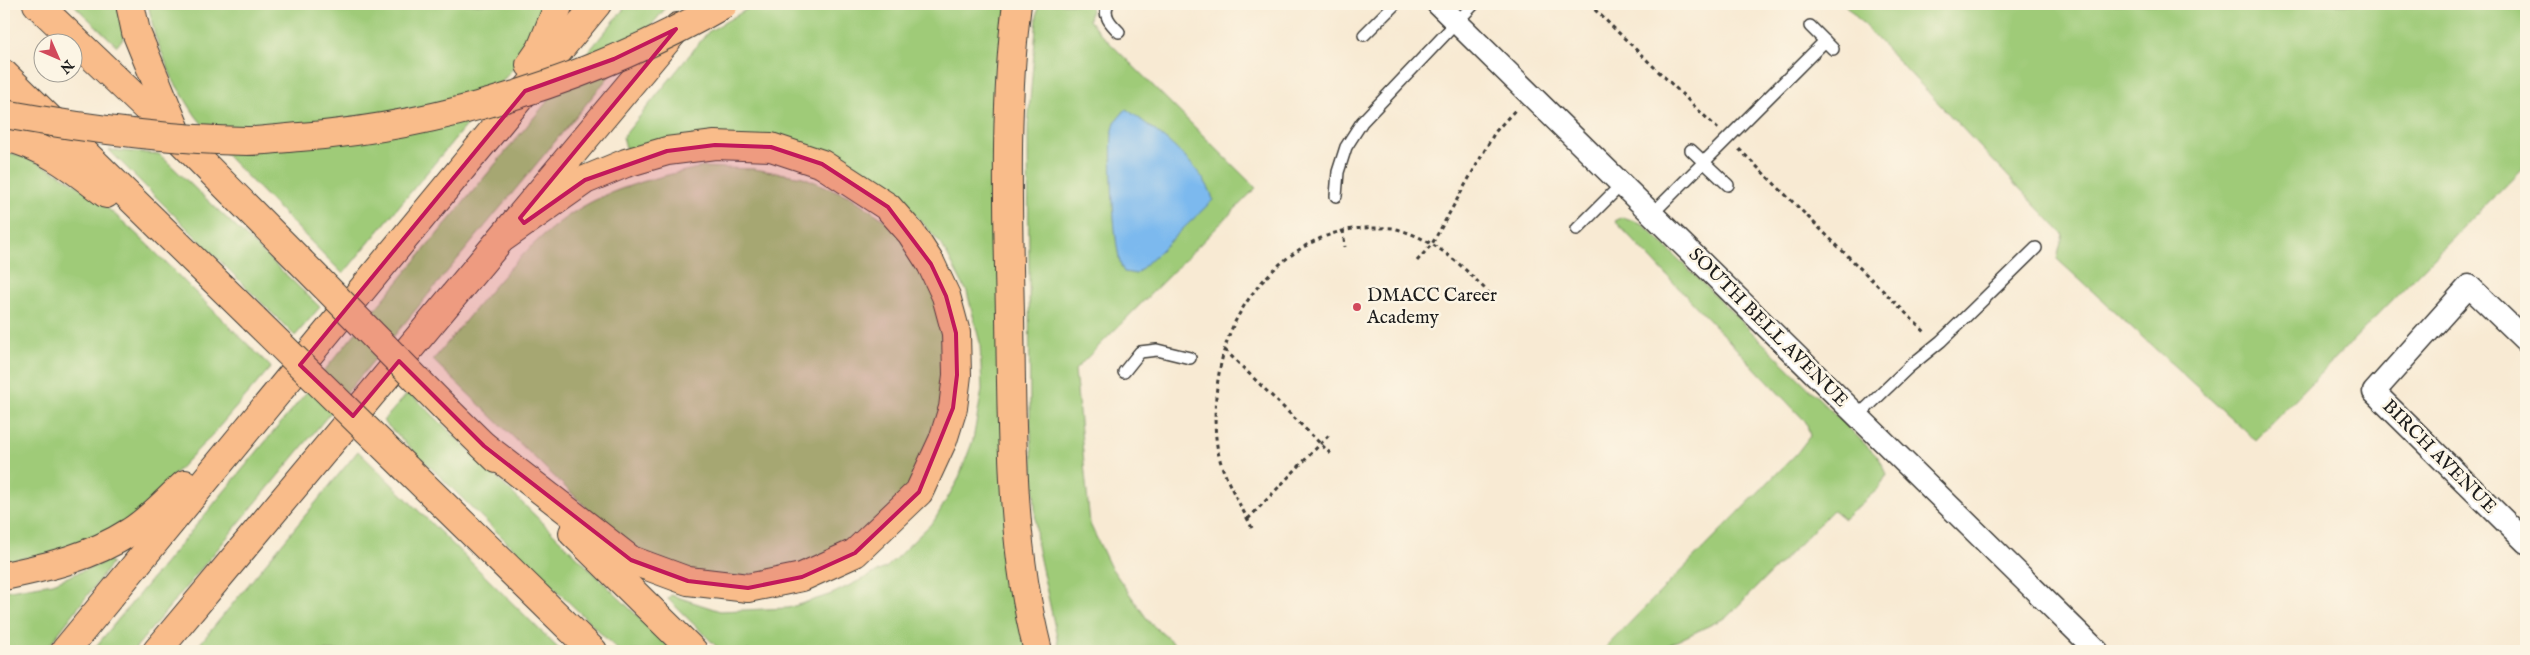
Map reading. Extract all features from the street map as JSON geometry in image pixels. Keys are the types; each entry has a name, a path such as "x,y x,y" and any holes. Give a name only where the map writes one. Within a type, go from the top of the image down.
{"highway":[{"path":"37,4 181,141 450,413 693,651"},
{"path":"130,4 142,49 181,141"},
{"path":"457,172 542,49 559,4"},
{"path":"65,651 597,4"},
{"path":"157,651 698,4"},
{"path":"4,114 62,124 148,134 248,141 340,134 488,104 614,59 724,4"},
{"path":"1017,4 1014,31 1008,196 1015,506 1016,526 1031,626 1038,651"},
{"path":"4,74 593,651"},
{"path":"4,137 20,140 58,157 199,264"},
{"path":"484,446 631,560 688,582 748,588 802,577 855,553 919,492 942,440 953,408 956,375 956,333 946,296 931,264 911,234 888,207 822,164 771,148 715,145 667,150 626,163 585,180 504,237"},
{"path":"4,576 48,567 72,559 131,532 249,427"}],"street":[{"name":"SOUTH BELL AVENUE","path":"1438,4 2098,651"},
{"name":"BIRCH AVENUE","path":"2526,341 2469,286 2374,392 2526,542"}],"lane":[{"path":"1108,4 1105,12 1107,18 1119,32"},
{"path":"1364,35 1395,4"},
{"path":"1336,196 1338,172 1346,147 1362,122 1474,4"},
{"path":"1652,214 1728,138 1829,45 1810,26"},
{"path":"1691,150 1728,185"},
{"path":"1578,229 1622,184"},
{"path":"1858,416 1909,367 1937,344 2036,248"},
{"path":"1124,372 1140,352 1157,350 1190,358"}],"path":[{"path":"1589,4 1937,344"},
{"path":"1417,261 1432,244 1495,132 1530,94"},
{"path":"1252,528 1219,456 1214,419 1221,361 1234,322 1251,298 1287,257 1328,233 1362,227 1396,229 1432,244 1451,255 1492,296"},
{"path":"1343,230 1344,247"},
{"path":"1225,350 1333,456"},
{"path":"1248,519 1329,436"}],"highlighted area":[{"path":"676,29 520,218 524,223 585,180 667,151 715,145 771,147 822,164 888,207 931,264 946,296 956,333 957,375 953,408 919,492 855,553 802,577 748,588 688,581 631,560 484,446 399,361 353,416 300,365 525,91 614,59"}],"green space":[{"path":"73,4 117,4 124,37 117,46"},
{"path":"148,4 544,4 542,13 519,61 343,274 229,158 195,115 173,80 155,36"},
{"path":"628,4 669,4 133,651 92,651"},
{"path":"756,4 1007,4 1026,651 721,651 668,599 671,595 720,611 788,608 832,594 887,567 934,521 958,480 973,440 982,390 980,343 967,292 942,245 901,199 864,169 816,151 627,152 623,137 708,32"},
{"path":"1038,4 1092,4 1089,20 1101,34 1256,188 1075,370 1090,524 1110,566 1150,623 1183,651 1060,651 1037,546 1030,415 1028,125"},
{"path":"1844,4 2526,4 2526,164 2255,440 2057,259 2063,234"},
{"path":"109,150 159,154 320,307 295,336"},
{"path":"4,151 30,160 55,172 102,204 124,222 271,367 212,435 135,515 93,539 43,555 4,561"},
{"path":"703,167 754,169 803,177 851,197 886,221 916,253 938,297 954,383 923,484 836,562 721,579 648,556 619,536 586,507 433,360 513,265 530,247 568,216 583,206 616,191 668,175"},
{"path":"1623,217 1643,224 1879,458 1887,474 1879,488 1844,519 1833,510 1727,617 1656,651 1602,651 1797,453 1810,436 1806,422 1615,221"},
{"path":"409,392 673,651 619,651 383,421"},
{"path":"358,451 561,651 194,651"},
{"path":"109,560 112,563 45,651 4,651 4,591 53,583"}],"water":[{"path":"1126,109 1150,126 1190,162 1209,188 1213,200 1136,274 1124,272 1120,263 1113,206 1112,134 1115,122"}],"place":[{"name":"DMACC Career Academy","path":"1357,307"}]}
